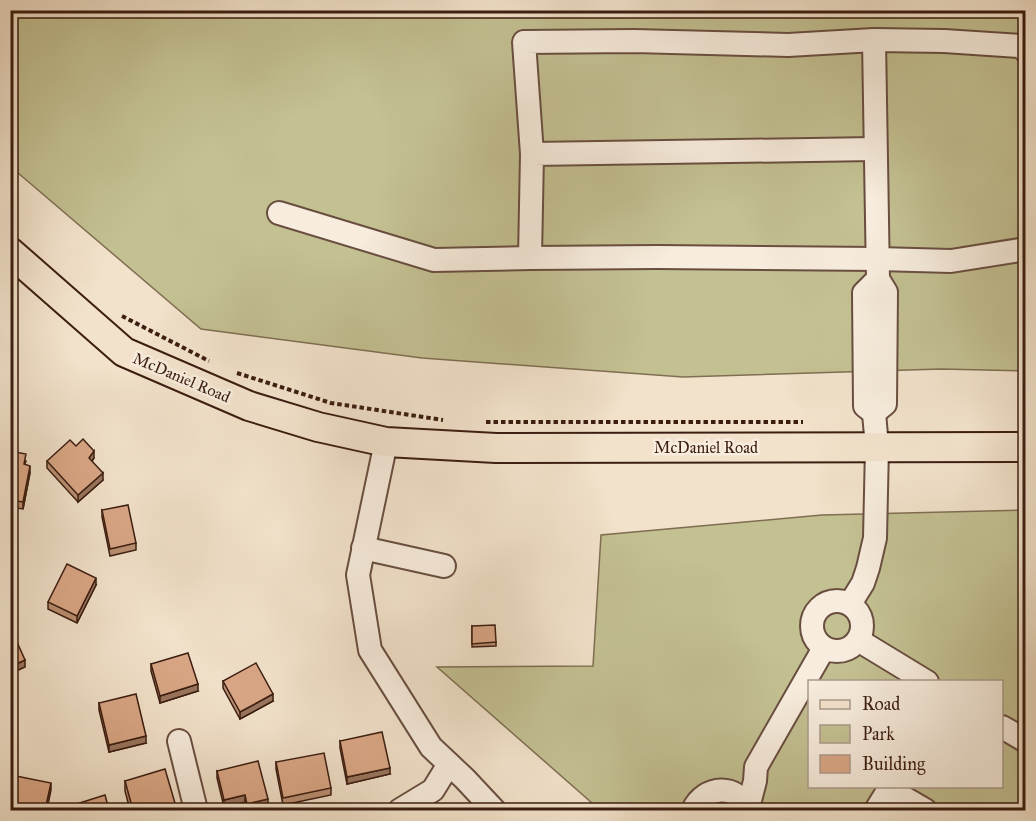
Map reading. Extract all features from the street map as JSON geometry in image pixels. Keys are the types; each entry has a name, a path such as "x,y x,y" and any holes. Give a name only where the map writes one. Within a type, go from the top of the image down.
{"main road":[{"name":"McDaniel Road","path":"14,242 124,352 249,406 318,427 386,442 496,448 1026,447"}],"street":[{"path":"850,604 863,583 875,538 877,447 874,413 885,404 886,292 878,269 874,40"},
{"path":"530,258 532,154 524,42 634,41 788,45 874,40 944,41 1020,46 1026,51"},
{"path":"532,154 875,149"},
{"path":"279,213 434,260 530,258 878,269 951,261 1026,249"},
{"path":"386,442 357,575 370,650 431,747 494,810"},
{"path":"363,548 444,566"},
{"path":"839,601 850,604 860,615 862,623 858,640 845,650 836,652 824,648 816,641 812,633 811,626 816,611 822,605 830,602 839,601"},
{"path":"858,640 925,680"},
{"path":"749,809 756,767 824,648"},
{"path":"1003,728 1026,741"},
{"path":"179,741 196,810"},
{"path":"400,810 432,790 449,764"},
{"path":"725,791 744,773 756,767"},
{"path":"876,810 890,788 925,810"},
{"path":"693,810 698,800 716,791 735,794 749,809"}],"path":[{"path":"10,212 14,242"},
{"path":"121,316 217,365"},
{"path":"228,370 331,403 447,420"},
{"path":"482,422 812,422"}],"green space":[{"path":"11,11 1025,11 1025,371 941,369 683,377 422,358 201,329 11,167"},
{"path":"1025,510 1025,810 600,810 437,667 593,666 601,535 822,515"}],"building":[{"path":"83,439 94,451 89,458 103,473 78,495 47,461 70,440 76,446"},
{"path":"10,451 26,454 24,464 30,466 23,502 10,500"},
{"path":"128,505 136,543 110,549 102,510"},
{"path":"67,564 96,578 77,616 48,602"},
{"path":"495,625 496,642 472,644 472,626"},
{"path":"12,631 25,660 10,667 10,632"},
{"path":"188,653 198,684 160,696 151,664"},
{"path":"256,663 273,694 240,712 223,681"},
{"path":"136,694 146,736 109,745 99,703"},
{"path":"382,732 390,768 347,777 340,741"},
{"path":"324,753 331,788 283,798 276,762"},
{"path":"258,761 268,799 247,804 245,795 224,800 217,771"},
{"path":"165,769 177,810 133,810 125,781"},
{"path":"11,775 51,783 45,810 10,809"},
{"path":"105,795 109,810 68,810 67,807"}]}
